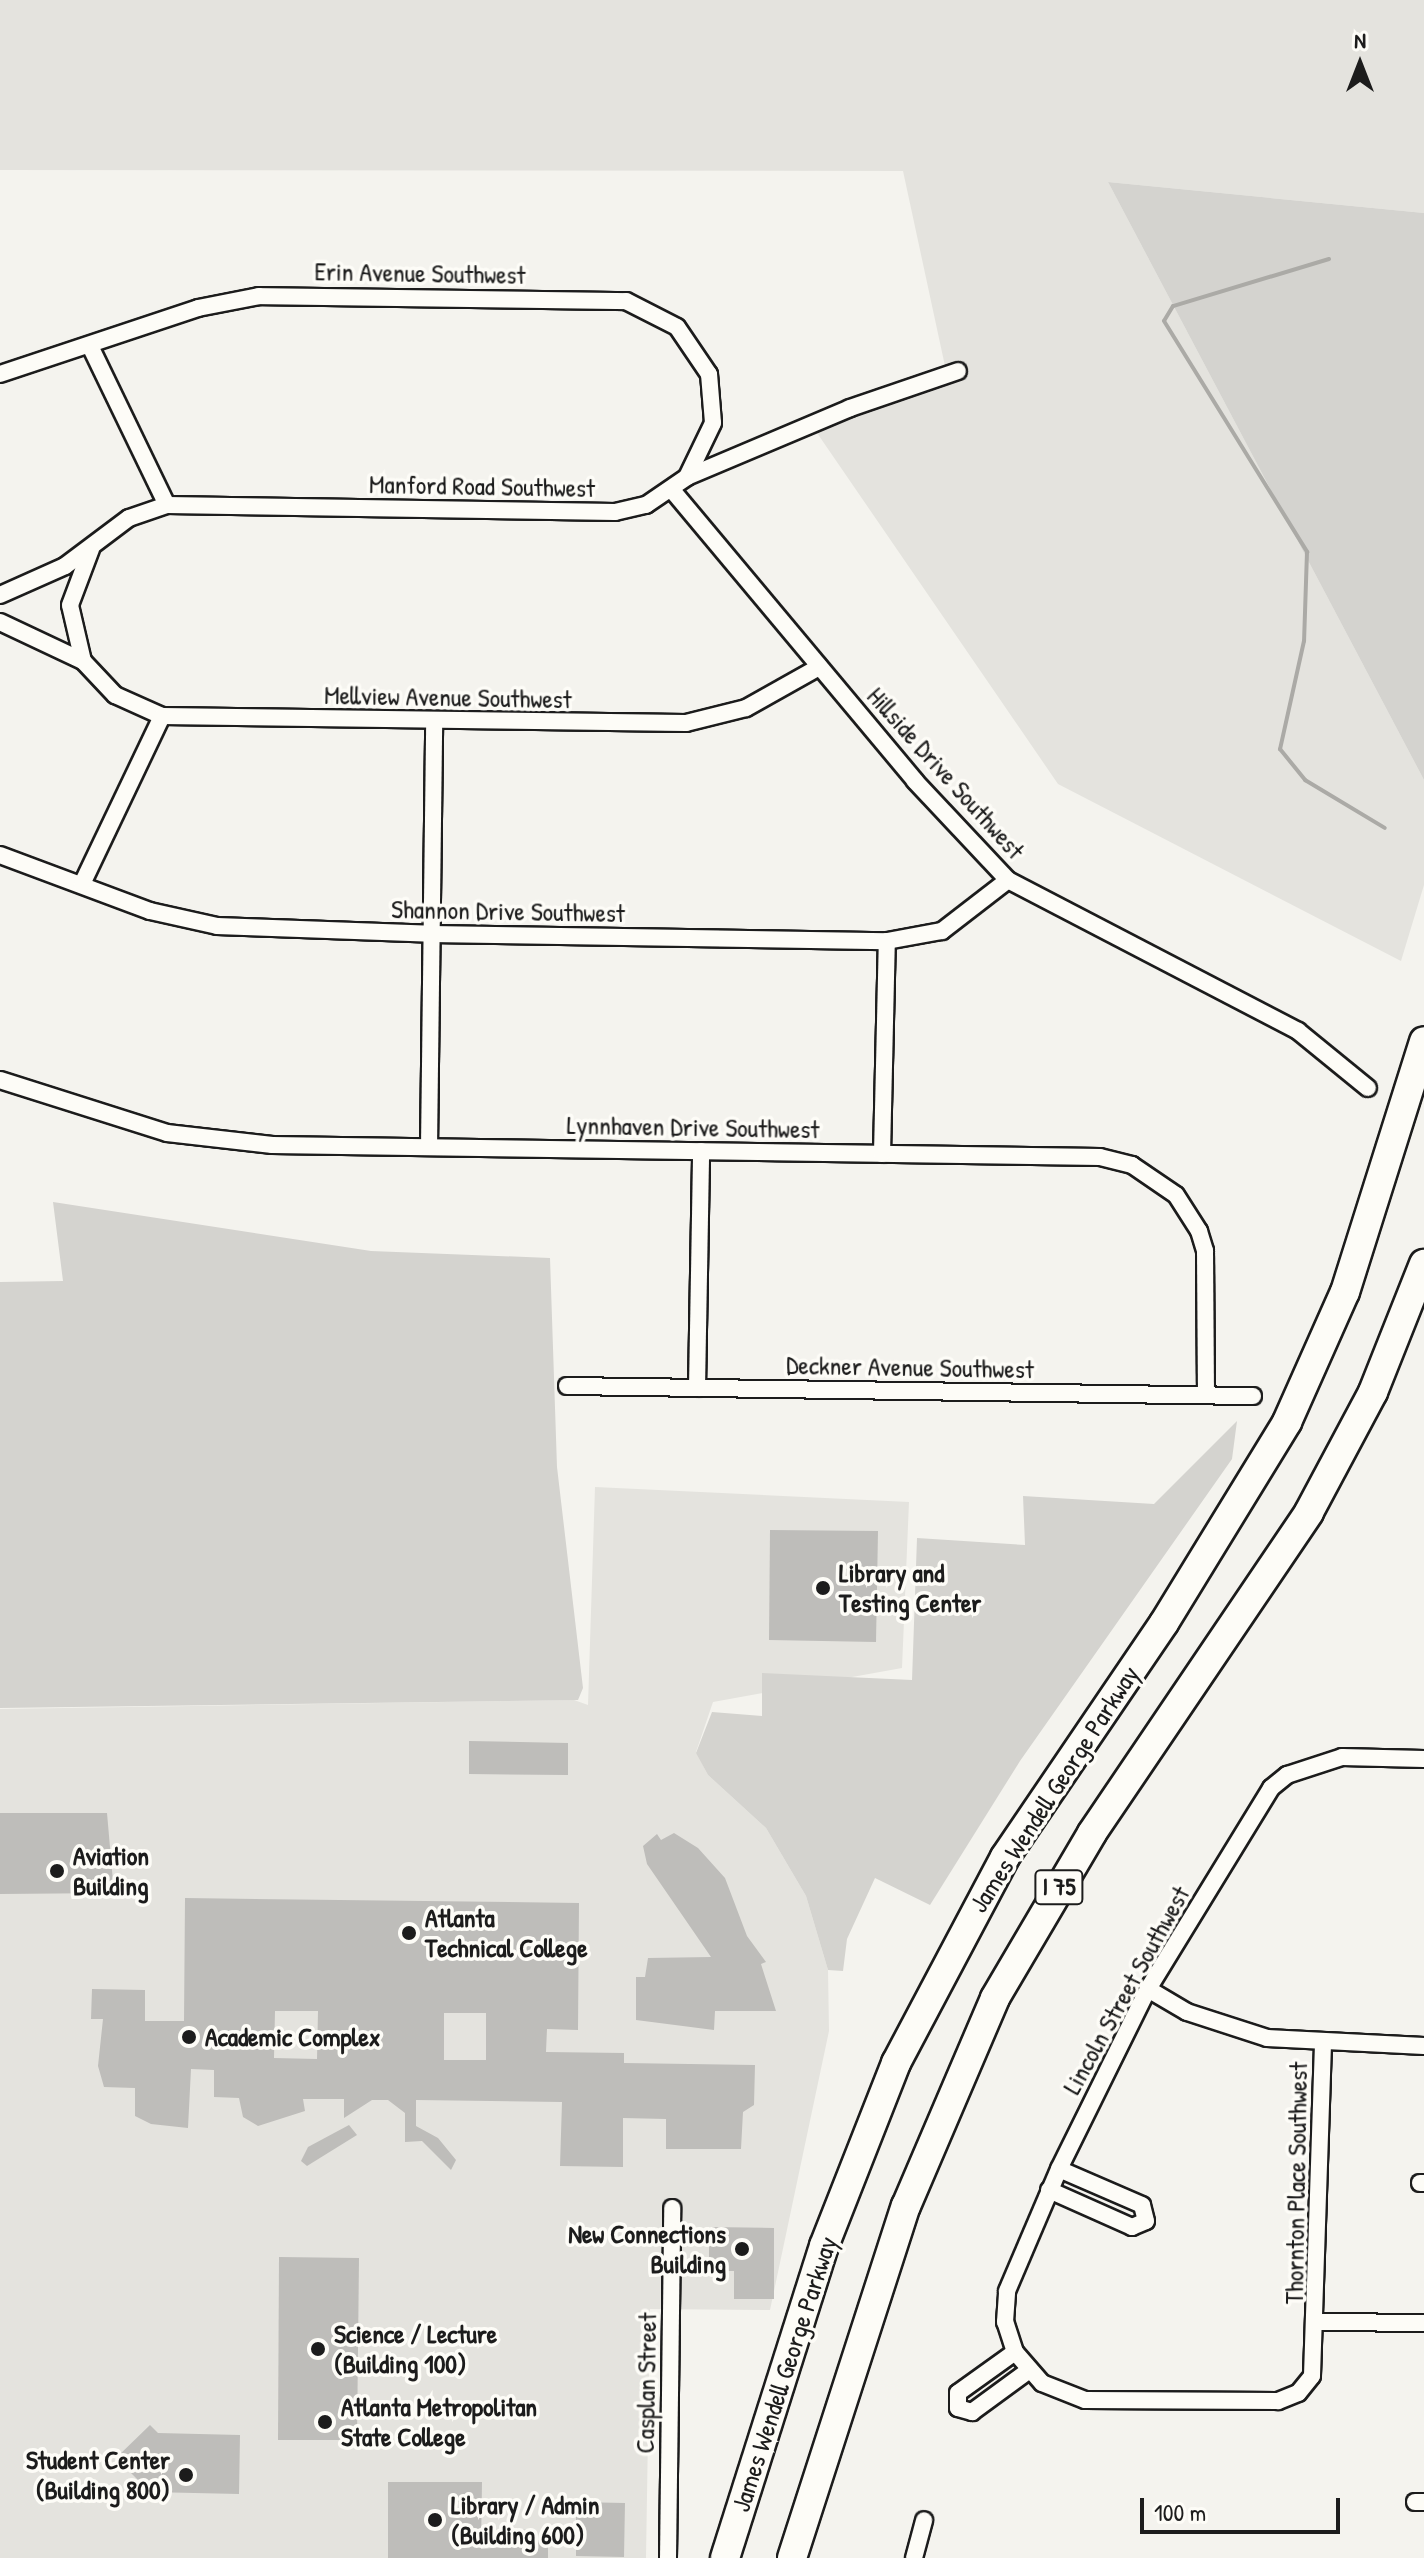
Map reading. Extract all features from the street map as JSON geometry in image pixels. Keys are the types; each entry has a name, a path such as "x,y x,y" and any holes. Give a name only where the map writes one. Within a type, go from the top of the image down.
{"highway":[{"name":"James Wendell George Parkway","path":"725,2558 824,2246 901,2052 1012,1845 1172,1611 1287,1422 1345,1292 1424,1041"},
{"name":"I 75","path":"792,2558 906,2206 995,1998 1092,1833 1309,1512 1373,1392 1424,1264"}],"street":[{"name":"Erin Avenue Southwest","path":"0,374 91,348 198,308 259,296 626,301 677,327 709,374 713,423 687,477"},
{"path":"91,348 167,505"},
{"name":"Manford Road Southwest","path":"0,595 65,566 129,518 167,505 615,512 646,505 687,477 850,408 958,371"},
{"name":"Hillside Drive Southwest","path":"672,490 819,667 1008,880 1298,1031 1368,1088"},
{"path":"83,661 70,605 94,544"},
{"name":"Mellview Avenue Southwest","path":"0,622 83,661 115,695 162,716 686,723 746,708 819,667"},
{"path":"82,884 162,716"},
{"path":"429,1147 434,722"},
{"name":"Shannon Drive Southwest","path":"0,855 150,911 217,926 431,934 887,941 942,931 1008,880"},
{"path":"882,1154 887,941"},
{"name":"Lynnhaven Drive Southwest","path":"0,1080 183,1136 272,1145 1100,1157 1159,1180 1189,1211 1205,1251 1206,1395"},
{"path":"697,1388 701,1151"},
{"name":"Deckner Avenue Southwest","path":"567,1386 1253,1396"},
{"name":"Lincoln Street Southwest","path":"1028,2371 1015,2352 1005,2322 1007,2291 1049,2190 1148,1989 1271,1788 1287,1775 1342,1757 1424,1759"},
{"path":"1148,1989 1227,2029 1323,2044 1424,2046"},
{"name":"Thornton Place Southwest","path":"1028,2371 1056,2392 1085,2400 1278,2401 1298,2393 1312,2376 1318,2322 1323,2044"},
{"path":"1049,2190 1132,2227 1146,2221 1142,2205 1059,2169"},
{"name":"Casplan Street","path":"668,2558 672,2208"},
{"path":"1318,2322 1424,2323"},
{"path":"1015,2352 958,2393 958,2408 972,2412 1028,2371"},
{"path":"914,2558 924,2520"}],"shaded area":[{"path":"0,0 1424,0 1424,213 1108,182 1424,780 1424,885 1401,961 1058,784 815,430 948,380 903,171 0,170"},
{"path":"1108,182 1424,213 1424,780"},
{"path":"53,1202 371,1251 550,1258 557,1467 583,1688 578,1700 0,1708 0,1282 63,1281"},
{"path":"1237,1421 1232,1459 1020,1761 930,1905 875,1878 847,1939 843,1971 828,1970 806,1896 766,1828 708,1775 696,1753 712,1712 762,1716 762,1673 912,1680 917,1538 1025,1545 1023,1496 1154,1504"},
{"name":"Atlanta Technical College","path":"595,1487 909,1502 902,1668 713,1702 696,1752 708,1775 766,1828 806,1896 828,1970 829,2031 770,2310 650,2309 646,2558 0,2558 0,1709 574,1700 588,1705"}],"building":[{"name":"Library and Testing Center","path":"770,1530 878,1531 876,1642 769,1640"},
{"path":"469,1741 568,1743 568,1775 469,1774"},
{"name":"Aviation Building","path":"0,1813 107,1813 114,1893 0,1894"},
{"path":"674,1833 698,1848 725,1878 747,1936 766,1962 761,1964 776,2011 715,2011 714,2030 636,2020 636,1977 645,1977 648,1958 711,1957 647,1864 643,1846 657,1834 661,1840"},
{"name":"Academic Complex","path":"185,1898 579,1903 578,2030 547,2029 546,2052 624,2053 624,2063 755,2065 754,2105 743,2112 741,2149 666,2149 666,2119 623,2118 623,2167 560,2166 562,2102 416,2100 416,2126 438,2138 456,2160 451,2170 422,2141 405,2142 405,2113 388,2100 372,2100 344,2118 344,2099 303,2099 305,2111 258,2126 243,2117 239,2098 214,2097 214,2070 191,2069 188,2128 151,2124 135,2116 135,2088 104,2087 98,2066 103,2019 91,2019 92,1989 145,1990 145,2021 184,2021","holes":["275,2011 318,2011 317,2059 274,2058","444,2013 486,2013 486,2060 444,2060"]},
{"path":"349,2125 357,2135 307,2166 301,2161 308,2147"},
{"name":"New Connections Building","path":"709,2227 774,2228 774,2299 734,2299 734,2271 709,2271"},
{"name":"Science / Lecture (Building 100)","path":"279,2257 359,2258 357,2440 278,2440"},
{"name":"Student Center (Building 800)","path":"150,2425 158,2433 240,2435 239,2494 150,2492 116,2458"},
{"name":"Library / Admin (Building 600)","path":"388,2482 482,2482 481,2549 503,2547 503,2529 534,2530 534,2540 548,2540 548,2558 388,2558"},
{"path":"576,2502 625,2503 624,2557 576,2556"}],"waterway":[{"path":"1329,259 1173,306 1164,321 1307,552 1304,641 1280,749 1305,780 1385,828"}],"place":[{"name":"Library and Testing Center","path":"823,1588"},
{"name":"Aviation Building","path":"57,1871"},
{"name":"Atlanta Technical College","path":"409,1933"},
{"name":"Academic Complex","path":"189,2037"},
{"name":"New Connections Building","path":"742,2249"},
{"name":"Science / Lecture (Building 100)","path":"318,2349"},
{"name":"Atlanta Metropolitan State College","path":"325,2422"},
{"name":"Student Center (Building 800)","path":"186,2475"},
{"name":"Library / Admin (Building 600)","path":"435,2520"}]}
